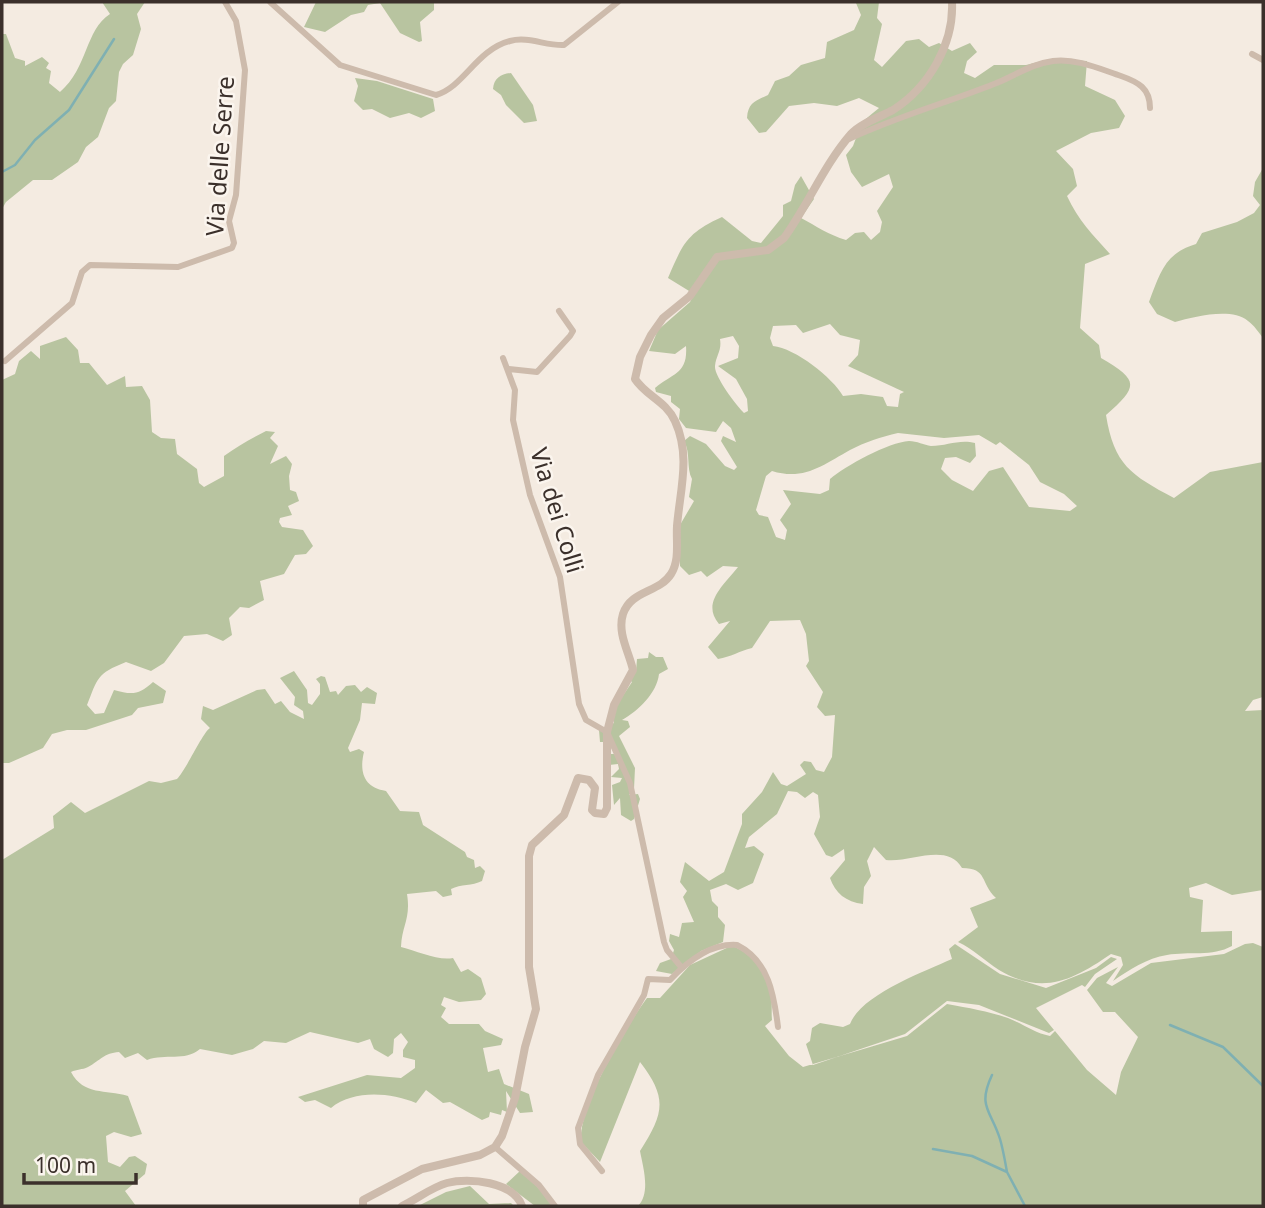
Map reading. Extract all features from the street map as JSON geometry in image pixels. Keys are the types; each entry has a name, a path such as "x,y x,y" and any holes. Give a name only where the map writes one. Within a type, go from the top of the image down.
{"street":[{"name":"Via delle Serre","path":"5,361 72,303 82,272 90,265 178,267 232,248 234,243 229,221 236,195 245,71 236,22 225,2"},
{"path":"270,2 340,65 436,95 446,92 468,67 499,45 526,39 564,46 618,2"},
{"path":"361,1204 422,1169 470,1159 495,1147 509,1122 536,1009 529,967 531,920 527,868 532,845 564,815 578,778 589,780 595,788 592,810 599,815 604,814 608,797 607,732 614,705 633,670 621,628 624,613 632,598 659,585 670,575 677,559 677,524 684,481 677,424 663,402 635,379 640,357 663,318 690,296 712,263 724,254 768,250 784,238 854,131 907,100 925,80 946,47 952,26 952,2"},
{"path":"1252,54 1263,60"},
{"path":"847,140 894,119 998,83 1024,67 1055,61 1087,65 1140,84 1148,94 1150,108"},
{"path":"509,369 537,372 570,336 573,331 559,311"},
{"name":"Via dei Colli","path":"503,359 515,390 513,420 527,482 560,577 579,704 586,720 607,732"},
{"path":"607,732 630,783 667,950 682,968"},
{"path":"602,1171 580,1144 578,1128 598,1075 644,995 648,979 670,980 703,953 732,944 744,948 771,981 778,1027"},
{"path":"495,1147 539,1185 555,1206"},
{"path":"402,1206 446,1183 465,1180 509,1190 522,1206"}],"green space":[{"path":"102,2 145,2 137,14 141,29 133,55 119,72 116,101 109,108 98,137 86,147 78,162 52,180 33,180 6,202 2,209 2,34 6,34 15,58 25,61 25,66 42,57 49,63 46,68 51,71 49,83 60,92 76,72 96,30 110,14"},
{"path":"316,2 434,2 434,10 420,22 422,41 419,42 400,33 380,3 368,5 364,12 351,15 325,32 304,27"},
{"path":"879,2 877,18 882,24 874,60 882,67 906,41 919,39 929,47 939,43 952,51 970,43 977,52 967,61 964,73 975,78 994,65 1026,65 1050,59 1087,61 1085,86 1115,100 1125,116 1119,128 1091,133 1056,151 1073,169 1077,186 1067,196 1071,205 1110,254 1085,264 1080,328 1099,345 1101,358 1122,372 1130,384 1125,397 1106,415 1114,446 1127,467 1136,475 1174,498 1210,472 1263,462 1263,697 1253,700 1245,711 1263,710 1263,890 1232,895 1206,883 1189,888 1190,897 1203,900 1201,932 1232,931 1232,946 1208,953 1175,954 1152,959 1113,981 1123,965 1121,957 1111,954 1084,971 1057,982 1030,982 1015,978 958,942 978,927 970,908 996,898 980,874 962,868 947,856 927,855 886,860 874,847 867,861 871,876 864,887 863,904 846,899 838,892 830,878 845,860 844,849 832,857 826,855 814,834 820,817 818,795 813,792 805,798 797,792 788,791 777,814 749,837 745,848 754,846 764,854 753,883 738,890 726,884 710,890 712,901 718,907 718,917 725,925 723,942 701,951 672,974 656,971 660,963 671,959 674,950 669,941 670,934 679,937 682,923 694,922 683,897 687,891 680,882 685,862 709,881 724,872 742,824 742,814 762,792 773,772 781,784 787,786 806,774 800,765 804,761 811,762 816,770 824,772 832,757 835,715 825,716 817,707 823,692 806,666 809,661 806,634 800,620 770,621 752,648 727,657 718,659 708,647 730,621 719,624 712,609 713,601 738,567 723,566 707,577 701,571 689,575 680,566 680,525 694,501 689,497 692,479 684,441 690,436 706,444 725,466 734,470 737,467 721,441 723,436 736,442 731,428 723,421 716,432 686,428 679,419 680,409 671,402 671,396 656,392 655,388 682,368 686,346 675,354 649,351 658,330 690,302 694,294 668,278 678,256 693,234 722,217 752,241 761,243 783,216 783,205 791,201 795,185 801,176 814,199 801,218 846,240 855,233 864,232 871,240 880,232 882,222 877,211 893,187 889,174 862,187 851,172 846,155 853,146 862,122 879,108 859,98 837,106 814,103 789,106 766,132 759,133 747,118 751,106 768,95 775,81 789,76 801,65 825,58 827,42 854,30 861,15 856,3","holes":["830,324 840,335 860,340 858,355 848,366 904,392 900,394 898,407 887,406 883,397 861,394 843,396 831,381 812,365 792,352 773,346 770,338 773,326 796,325 803,333","733,336 739,346 738,358 718,366 736,379 747,399 748,411 744,413 726,390 716,371 720,339","898,433 944,438 979,435 996,445 1000,442 1029,465 1040,482 1064,494 1077,506 1070,511 1029,507 1003,467 989,471 973,491 952,480 941,469 945,458 956,457 970,463 976,456 975,443 931,446 909,441 879,450 846,468 830,479 829,490 820,494 783,490 791,504 780,520 787,530 785,540 776,537 768,517 759,515 756,510 766,476 772,471 794,474 813,470 873,440"]},
{"path":"511,73 533,105 537,121 524,123 493,89 499,77"},
{"path":"355,78 377,81 433,99 435,111 421,118 409,113 390,118 372,109 363,110 354,101 358,86"},
{"path":"1263,168 1263,338 1241,317 1212,314 1175,322 1157,314 1149,302 1165,265 1177,253 1196,244 1202,233 1237,222 1254,213 1260,205 1253,196 1255,182"},
{"path":"66,337 78,350 80,363 89,363 107,385 125,376 126,387 142,386 150,400 152,432 161,438 175,439 177,454 197,469 199,483 204,487 224,476 224,456 266,431 275,432 270,438 278,446 270,464 286,456 292,464 290,490 296,492 299,501 288,506 292,515 280,518 279,522 282,527 303,530 313,546 306,554 295,555 284,574 260,581 264,600 249,608 240,607 229,618 232,635 223,641 207,634 184,636 164,663 151,671 126,662 116,666 99,678 87,705 95,714 104,713 114,690 135,693 153,682 166,691 163,703 138,708 132,715 86,730 67,730 52,734 43,748 9,763 2,763 2,380 15,374 19,361 31,351 40,359 40,346"},
{"path":"649,652 656,657 663,657 668,669 659,674 655,688 646,701 622,720 628,721 630,727 619,736 635,768 634,789 629,795 638,794 640,799 631,821 621,815 620,798 614,805 612,785 620,782 622,778 611,777 619,769 618,764 609,765 611,754 618,754 607,742 600,742 599,730 614,723 614,709 632,682 628,679 636,671 637,659 648,658"},
{"path":"294,671 307,690 308,703 312,705 320,694 320,684 316,679 321,676 325,677 330,692 336,691 338,695 346,686 355,685 361,692 367,687 377,693 375,704 362,703 360,720 348,748 350,752 359,749 364,752 362,766 368,783 386,791 400,811 419,812 423,825 465,852 467,857 474,860 475,868 480,866 485,871 482,881 451,889 452,895 443,897 436,891 407,894 408,910 401,947 434,957 453,958 461,972 468,969 481,978 486,994 481,1000 459,1002 444,997 441,1005 446,1008 441,1017 449,1024 479,1024 485,1031 503,1039 501,1045 483,1048 488,1072 499,1069 504,1084 529,1094 533,1112 520,1113 506,1091 507,1112 502,1110 501,1115 490,1112 489,1117 482,1120 450,1102 443,1103 426,1090 416,1103 372,1095 350,1098 331,1108 315,1100 305,1102 298,1097 367,1075 401,1078 415,1068 415,1060 403,1057 403,1050 408,1042 401,1033 394,1039 393,1053 388,1057 374,1049 370,1039 358,1043 310,1032 286,1043 264,1041 253,1049 232,1055 200,1049 188,1055 147,1060 138,1053 125,1058 119,1052 106,1055 88,1067 71,1072 76,1080 89,1088 128,1096 142,1134 131,1137 114,1132 106,1136 108,1162 120,1167 129,1157 135,1156 147,1164 145,1174 125,1191 136,1206 2,1206 2,860 54,828 53,816 71,802 85,813 149,781 161,783 177,779 210,728 201,719 203,706 213,710 265,689 275,704 281,701 290,712 304,719 303,711 294,705 295,697 280,678"},
{"path":"1253,943 1263,947 1263,1206 638,1206 645,1187 640,1151 654,1127 660,1106 655,1086 640,1062 600,1162 581,1142 582,1127 595,1089 627,1028 647,998 660,998 690,965 731,946 749,956 768,980 772,1020 765,1026 789,1056 803,1067 907,1036 947,1004 1008,1018 1044,1035 1050,1036 1055,1031 1087,1070 1116,1095 1121,1072 1138,1037 1115,1012 1103,1012 1087,990 1097,978 1118,967 1106,983 1112,986 1151,963 1224,954"},
{"path":"955,944 1000,974 1046,988 1096,968 1111,957 1117,959 1095,974 1085,987 1082,985 1036,1008 1054,1030 1049,1033 979,1005 947,1001 905,1034 813,1065 806,1044 810,1041 812,1028 820,1023 843,1027 850,1024 856,1013 879,994 952,959 949,949"},
{"path":"521,1170 556,1206 535,1206 506,1184"},
{"path":"470,1186 489,1204 511,1203 514,1206 418,1206 446,1192"}],"waterway":[{"path":"2,172 15,165 35,140 69,110 114,39"},
{"path":"1170,1025 1223,1047 1263,1086"},
{"path":"992,1075 986,1102 1000,1139 1007,1172"},
{"path":"933,1149 972,1156 1007,1172 1025,1206"}]}
